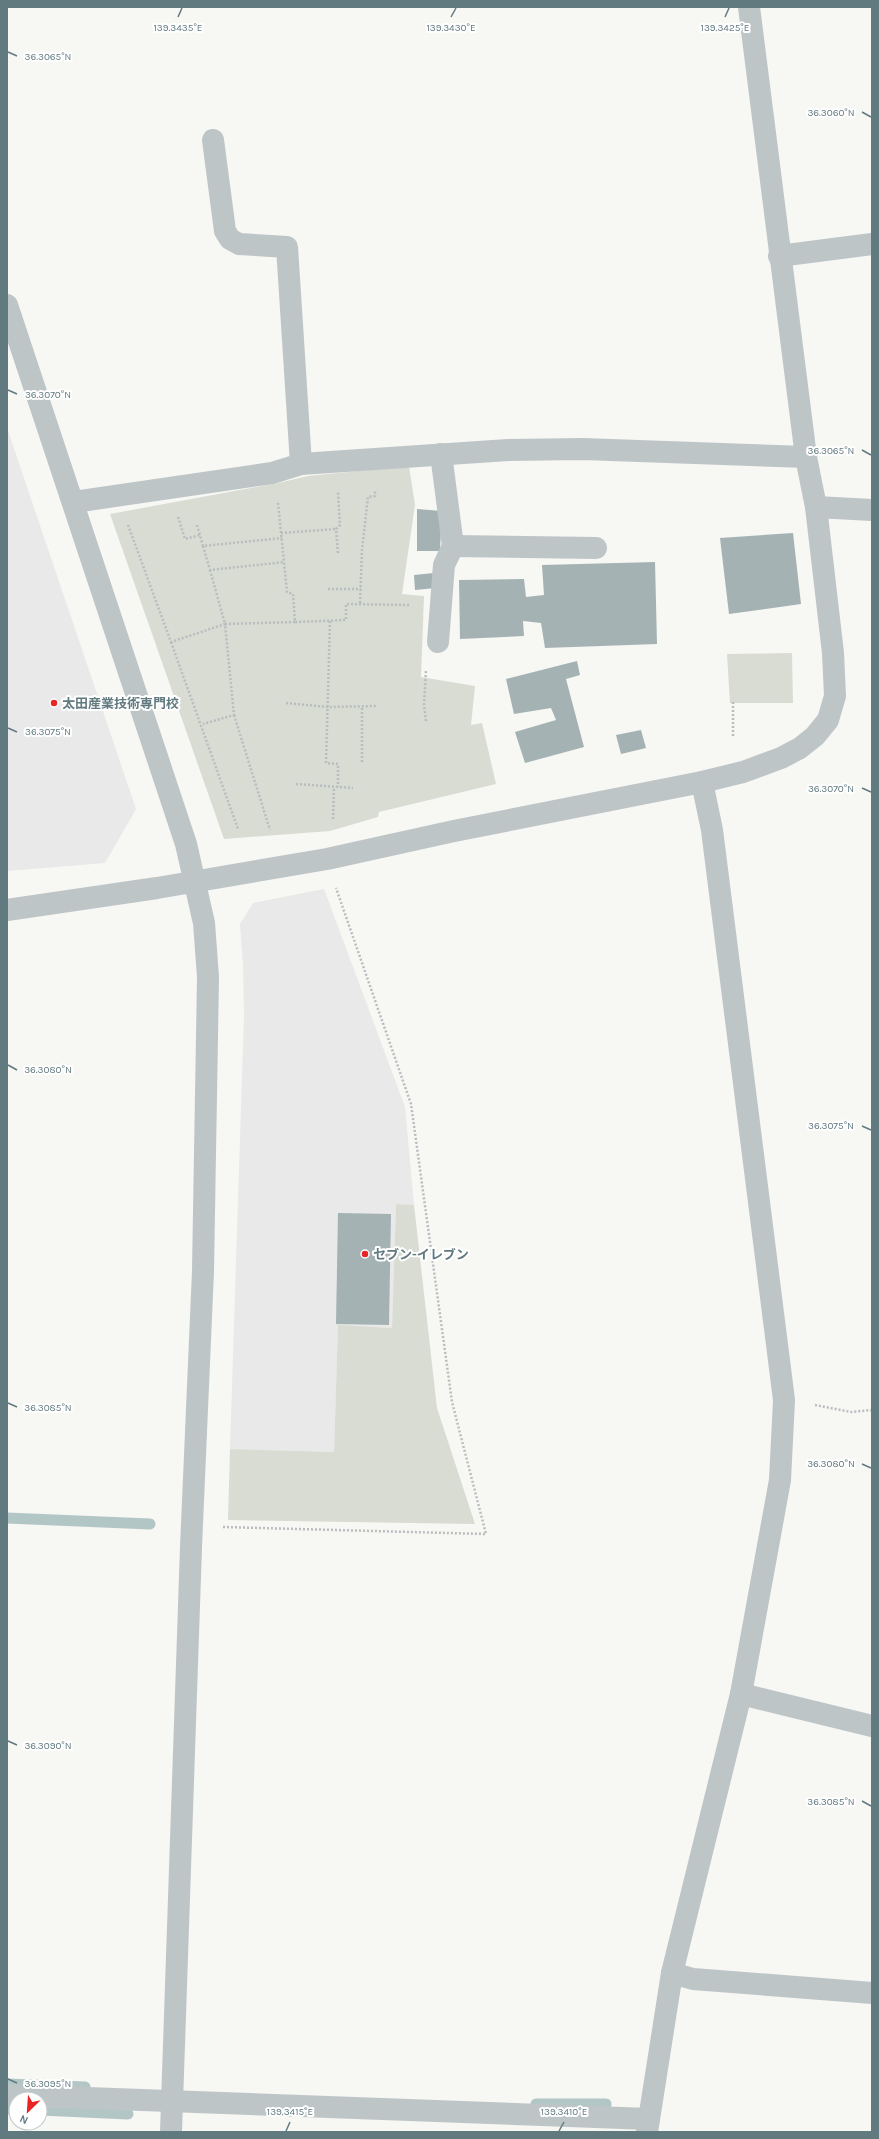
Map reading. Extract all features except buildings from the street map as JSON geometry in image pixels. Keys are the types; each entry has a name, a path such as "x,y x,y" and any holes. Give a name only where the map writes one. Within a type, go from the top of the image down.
{"street":[{"path":"7,910 194,882 327,859 454,831 702,782 743,772 781,758 800,748 815,736 828,720 835,696 835,689 816,506 806,457 750,7"},
{"path":"213,140 225,231 230,239 239,244 287,247 301,464"},
{"path":"780,256 872,244"},
{"path":"7,305 13,343 74,502 186,844 204,923 208,978 203,1271 171,2132"},
{"path":"74,502 272,473 301,464 441,454 508,450 583,449 806,457"},
{"path":"438,642 444,565 453,546 441,454"},
{"path":"816,506 872,510"},
{"path":"453,546 596,548"},
{"path":"7,2095 172,2101 648,2125 672,1973 741,1694 780,1480 784,1400 712,830 702,782"},
{"path":"741,1694 872,1726"},
{"path":"672,1973 693,1979 872,1993"}],"path":[{"path":"360,603 368,497 375,496 376,484"},
{"path":"281,533 336,529 340,525 338,486"},
{"path":"278,497 287,592 293,594 295,622"},
{"path":"176,510 185,539 200,535"},
{"path":"127,522 238,829"},
{"path":"197,524 226,624 234,715 270,830"},
{"path":"336,529 338,552"},
{"path":"203,546 282,538"},
{"path":"210,570 284,562"},
{"path":"328,589 361,589"},
{"path":"171,642 226,624 346,620 346,604 441,605"},
{"path":"330,621 326,763 338,764 338,787"},
{"path":"426,721 424,705 427,641 438,642"},
{"path":"733,702 733,736"},
{"path":"286,703 328,707 378,706"},
{"path":"362,706 362,762"},
{"path":"203,724 234,715"},
{"path":"296,784 353,788"},
{"path":"333,819 334,787"},
{"path":"218,1526 486,1534 452,1402 412,1104 327,859"},
{"path":"784,1400 851,1412 872,1410"}],"shaded area":[{"name":"太田産業技術専門校","path":"7,428 136,809 105,863 7,871"},
{"path":"409,466 415,505 402,594 424,596 421,677 475,686 471,725 482,723 496,784 379,812 378,817 330,831 224,839 110,514 278,483 308,476"},
{"path":"792,653 793,703 730,703 727,654"},
{"path":"324,889 405,1107 414,1205 396,1204 392,1328 338,1326 334,1452 230,1449 244,1015 240,924 253,903"},
{"path":"396,1204 414,1205 437,1408 475,1524 228,1520 230,1449 334,1452 338,1325 392,1328"}],"waterway":[{"path":"7,1518 150,1524"},
{"path":"7,2084 85,2087"},
{"path":"536,2104 606,2104"},
{"path":"48,2110 128,2114"}],"place":[{"name":"太田産業技術専門校","path":"54,703"},
{"name":"セブン-イレブン","path":"365,1254"}]}
